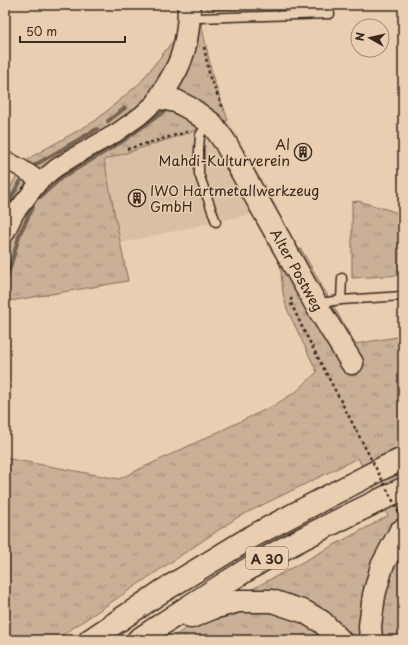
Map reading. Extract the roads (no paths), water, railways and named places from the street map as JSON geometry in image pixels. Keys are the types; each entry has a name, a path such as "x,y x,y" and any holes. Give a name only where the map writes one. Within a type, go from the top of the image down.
{"main road":[{"path":"160,98 179,66 188,37 189,14"},
{"name":"Alter Postweg","path":"160,98 176,101 191,109 212,124 226,142 318,308 352,363"},
{"name":"A 30","path":"90,640 161,592 253,536 403,459"},
{"name":"A 30","path":"138,640 272,555 339,519 403,488"},
{"path":"371,640 370,626 374,595 382,566 400,532 403,530"},
{"path":"138,640 213,608 239,601 272,601 305,612 322,622 340,640"}],"street":[{"path":"5,234 15,213 40,181 56,168 140,116 160,98"},
{"path":"5,160 31,174 40,181"}],"lane":[{"path":"189,14 198,18 330,14"},
{"path":"212,124 206,126 200,135 199,174 216,222"},
{"path":"341,300 342,278"},
{"path":"318,308 327,302 341,300 403,296"}],"waterway":[{"path":"108,121 125,108"},
{"path":"40,197 61,178 123,141 166,110"},
{"path":"35,165 97,129"},
{"path":"5,209 20,182"},
{"path":"5,285 20,233 33,207"}],"place":[{"name":"Al Mahdi-Kulturverein","path":"303,152"},
{"name":"IWO Hartmetallwerkzeug GmbH","path":"137,198"}]}
